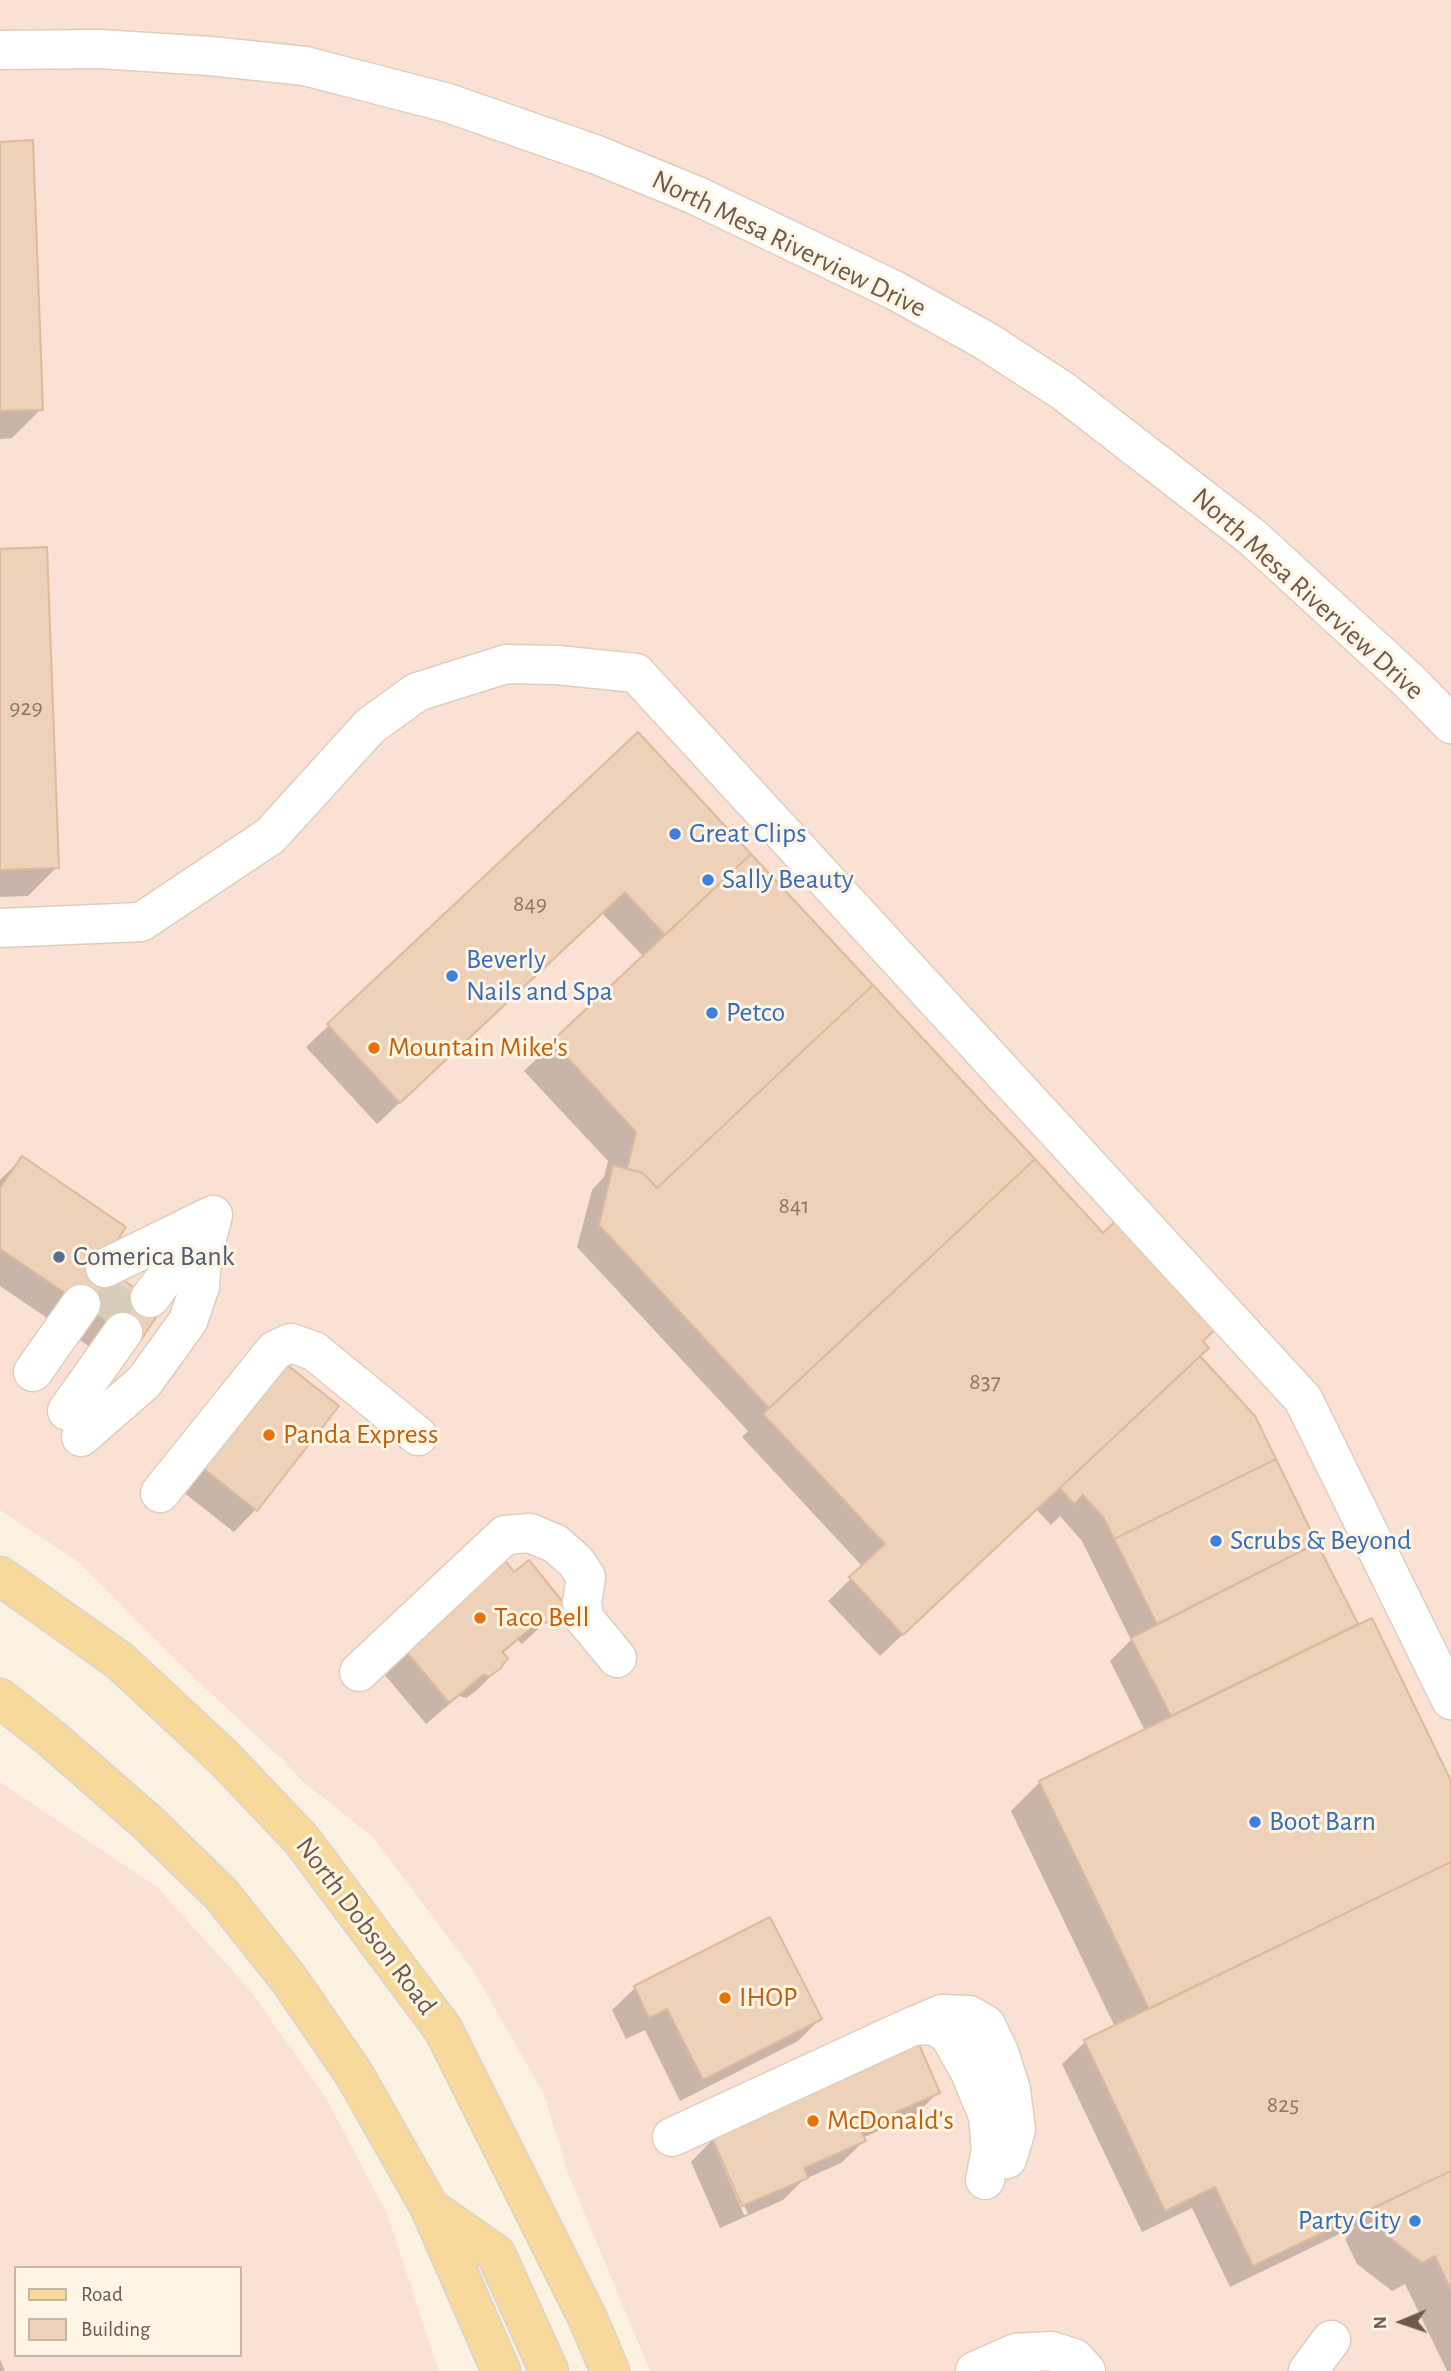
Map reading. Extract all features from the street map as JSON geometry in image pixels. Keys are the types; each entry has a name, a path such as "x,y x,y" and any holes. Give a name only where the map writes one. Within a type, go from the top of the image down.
{"main road":[{"name":"North Dobson Road","path":"0,1576 120,1661 224,1758 301,1839 443,2029 588,2319 610,2371"},
{"path":"0,1698 52,1739 147,1822 221,1894 288,1978 354,2074 430,2208 501,2371"},
{"path":"430,2208 496,2254 549,2371"}],"street":[{"name":"North Mesa Riverview Drive","path":"0,50 99,50 210,56 305,66 448,103 597,155 695,195 894,290 986,341 1063,391 1252,537 1409,681 1451,724"},
{"path":"0,928 141,922 270,836 370,726 417,692 506,664 557,665 635,673 1303,1399 1451,1700"},
{"path":"213,1215 128,1283 213,1215"},
{"path":"58,1402 144,1382 188,1321 200,1286 202,1258 213,1215"},
{"path":"58,1402 102,1318 58,1402"},
{"path":"160,1493 275,1350 291,1343 314,1350 418,1436"},
{"path":"359,1672 505,1535 530,1534 556,1544 576,1562 586,1577 582,1602 584,1618 617,1658"},
{"path":"673,2137 913,2026 934,2025 950,2035 969,2070 988,2116 991,2150 985,2180"},
{"path":"1308,2371 1331,2340"},
{"path":"975,2371 1016,2353 1051,2351 1074,2358 1086,2371"}],"shaded area":[{"path":"0,0 1451,0 1451,2371 650,2371 569,2176 544,2094 473,1970 372,1836 302,1781 176,1661 80,1563 0,1510"},
{"path":"0,1782 157,1887 249,1989 326,2098 388,2216 439,2371 0,2371"}],"building":[{"path":"33,140 43,410 0,411 0,142"},
{"path":"47,547 59,868 0,870 0,549"},
{"path":"638,732 751,854 665,935 625,892 400,1103 327,1024"},
{"name":"Petco","path":"751,854 873,985 657,1188 643,1173 627,1169 636,1132 552,1041"},
{"path":"873,985 1035,1159 769,1408 599,1225 613,1165 643,1173 657,1188"},
{"name":"Comerica Bank","path":"22,1156 126,1227 101,1265 163,1307 139,1343 0,1249 0,1188"},
{"path":"1035,1159 1103,1233 1121,1216 1221,1324 1203,1341 1209,1348 903,1635 849,1577 885,1544 763,1414"},
{"path":"1200,1356 1255,1416 1276,1459 1114,1539 1104,1518 1083,1495 1074,1504 1060,1488"},
{"name":"Panda Express","path":"281,1360 339,1406 257,1511 199,1465"},
{"name":"Scrubs & Beyond","path":"1276,1459 1317,1543 1157,1624 1114,1539"},
{"path":"1317,1543 1358,1624 1171,1716 1131,1638"},
{"path":"503,1558 514,1572 529,1560 566,1606 546,1623 542,1619 502,1652 508,1658 500,1669 490,1676 483,1675 449,1703 400,1644"},
{"name":"Boot Barn","path":"1372,1618 1451,1781 1451,1862 1149,2009 1039,1781"},
{"path":"1451,1862 1451,2171 1253,2266 1215,2187 1165,2211 1084,2040"},
{"name":"IHOP","path":"770,1917 822,2019 703,2080 667,2009 649,2018 634,1986"},
{"name":"McDonald's","path":"915,2035 940,2093 860,2128 866,2141 804,2168 808,2178 742,2206 712,2138"},
{"name":"Party City","path":"1451,2171 1451,2290 1435,2256 1422,2263 1386,2235 1373,2208"}],"tunnel":[{"path":"102,1318 128,1283"}],"place":[{"name":"Great Clips","path":"675,834"},
{"name":"Sally Beauty","path":"708,880"},
{"name":"Beverly Nails and Spa","path":"452,976"},
{"name":"Petco","path":"712,1013"},
{"name":"Mountain Mike's","path":"374,1048"},
{"name":"Comerica Bank","path":"59,1257"},
{"name":"Panda Express","path":"269,1435"},
{"name":"Scrubs & Beyond","path":"1216,1541"},
{"name":"Taco Bell","path":"480,1618"},
{"name":"Boot Barn","path":"1255,1822"},
{"name":"IHOP","path":"725,1998"},
{"name":"McDonald's","path":"813,2121"},
{"name":"Party City","path":"1415,2221"}]}
